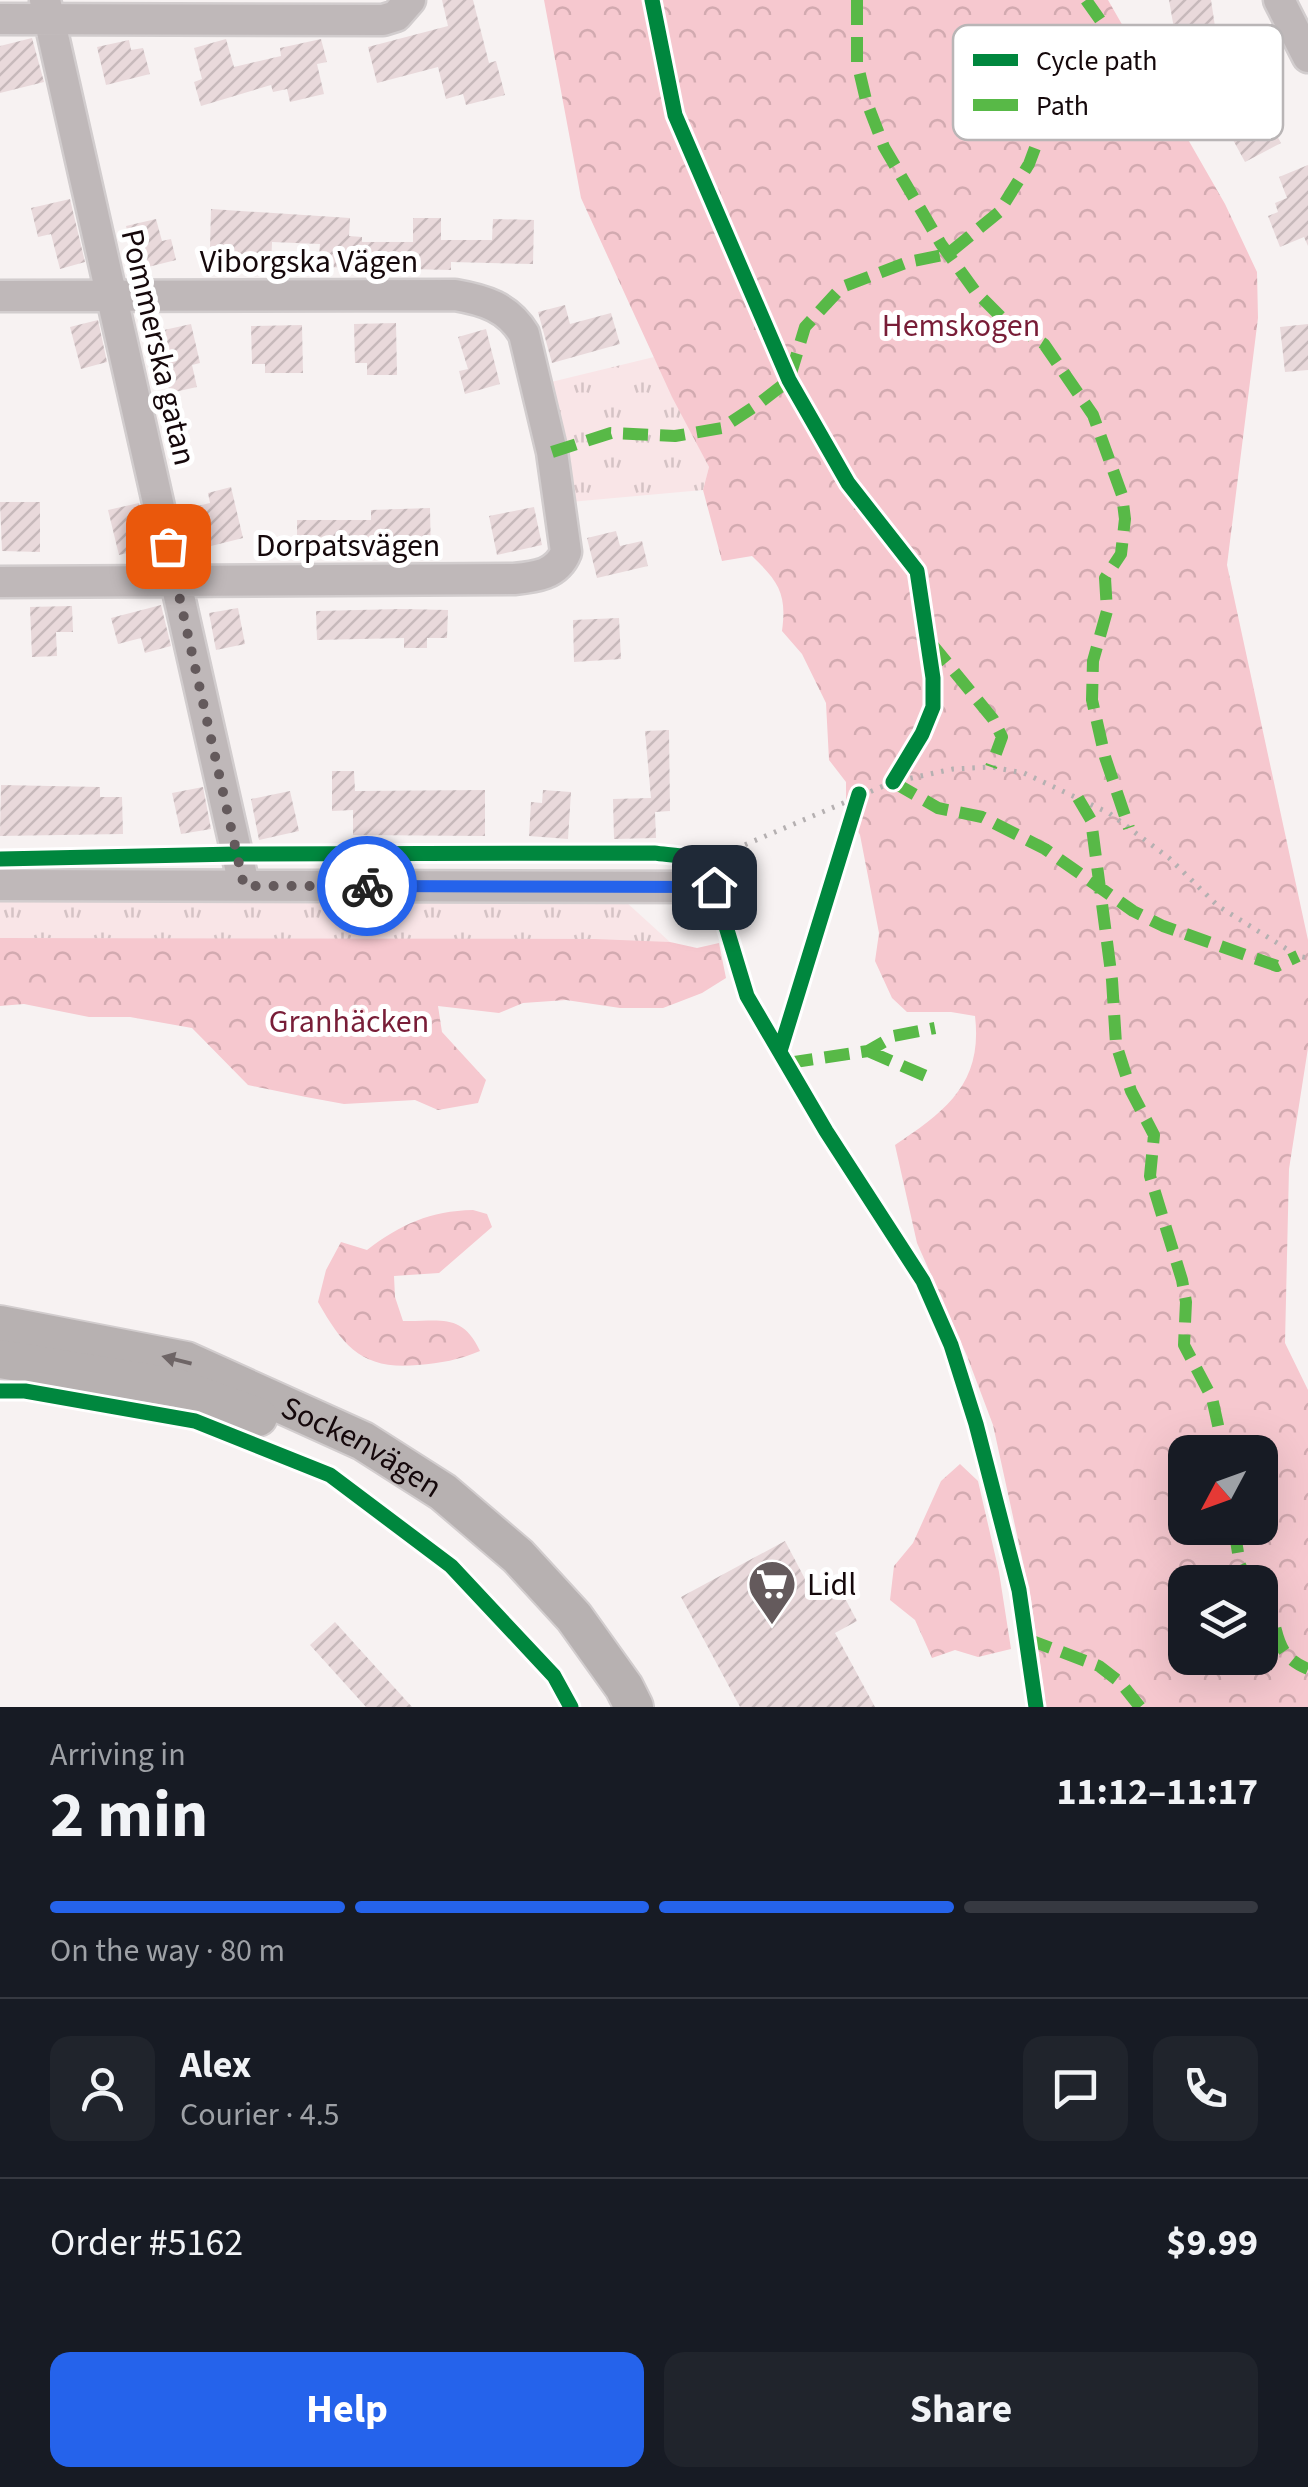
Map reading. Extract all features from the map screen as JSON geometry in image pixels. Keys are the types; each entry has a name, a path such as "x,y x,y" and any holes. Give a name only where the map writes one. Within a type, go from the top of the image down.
{"main road":[{"name":"Sockenvägen","path":"0,1325 186,1361 363,1441 443,1492 518,1556 574,1616 634,1707"},
{"name":"Sockenvägen","path":"0,1358 178,1388 267,1421 368,1468 433,1513 499,1570 559,1635 607,1707"}],"street":[{"path":"0,19 48,10 383,20 396,16 410,0"},
{"path":"1279,0 1308,57"},
{"name":"Pommerska gatan","path":"48,10 244,886"},
{"name":"Viborgska Vägen","path":"0,296 456,295 497,306 516,320 524,334 552,452 566,552"},
{"name":"Dorpatsvägen","path":"0,582 514,579 540,577 566,552"},
{"path":"0,884 244,886 708,870"}],"path":[{"path":"893,782 906,757"},
{"path":"708,870 893,782 954,769 991,766 1024,773 1110,813 1169,858 1218,906 1298,956 1308,958"}],"green space":[{"name":"Hemskogen","path":"544,0 1108,0 1122,25 953,25 953,140 1188,140 1225,204 1257,272 1258,318 1227,565 1308,940 1308,1048 1289,1169 1285,1343 1308,1390 1308,1707 1046,1707 1031,1599 993,1425 917,1243 895,1145 945,1107 967,1077 976,1039 975,1016 907,1012 892,998 875,961 879,933 860,835 846,808 846,782 829,760 826,703 802,654 782,631 782,598 775,581 752,556 722,561 703,490 709,467 672,397 581,198"},
{"path":"654,357 709,467 703,490 570,502 547,383"},
{"path":"0,901 626,902 670,942 0,938"},
{"name":"Granhäcken","path":"0,938 595,939 670,942 697,948 719,943 726,978 702,993 663,1008 620,1008 566,1000 523,1003 499,1013 438,1006 442,1032 486,1080 478,1103 438,1110 415,1100 344,1104 248,1085 192,1028 130,1017 89,1017 24,1004 0,1006"},
{"path":"473,1210 487,1214 492,1227 439,1273 394,1276 395,1297 403,1321 457,1325 480,1351 442,1362 399,1366 357,1353 337,1332 318,1302 326,1270 341,1242 367,1250 417,1221"},
{"path":"960,1464 978,1481 999,1572 1011,1649 978,1657 955,1650 932,1658 915,1620 890,1600 894,1566 913,1543 941,1481"}],"building":[{"path":"442,0 473,0 489,63 496,61 505,95 466,105 463,94 446,99 438,67 377,83 368,47 448,26"},
{"path":"1169,0 1211,0 1215,25 1173,25"},
{"path":"32,38 44,82 0,93 0,46"},
{"path":"226,39 234,67 281,56 280,48 321,39 327,62 317,64 324,94 290,102 287,89 273,92 271,85 201,106 194,82 202,79 194,48"},
{"path":"129,40 131,50 143,48 150,74 106,85 97,47"},
{"path":"1233,140 1279,140 1281,143 1245,162"},
{"path":"1308,165 1308,246 1304,237 1280,247 1268,216 1278,212 1275,203 1287,198 1279,177"},
{"path":"70,199 85,262 60,269 51,234 38,237 31,208"},
{"path":"211,209 350,218 349,236 362,237 362,242 413,242 413,218 441,218 441,240 492,240 493,219 534,220 533,264 451,262 451,270 318,267 320,244 272,242 271,269 227,268 228,247 210,247"},
{"path":"156,219 162,241 171,239 176,260 136,270 126,226"},
{"path":"565,305 570,324 611,313 620,344 552,363 538,312"},
{"path":"98,320 107,362 81,369 70,327"},
{"path":"396,323 397,375 367,375 367,363 355,363 354,324"},
{"path":"191,324 200,363 192,365 197,387 170,393 163,365 154,367 146,334"},
{"path":"1308,324 1308,370 1285,372 1280,327"},
{"path":"302,325 303,373 265,373 265,364 252,364 251,326"},
{"path":"486,329 500,384 465,394 459,371 468,369 458,337"},
{"path":"231,487 243,538 199,549 189,508 210,503 208,493"},
{"path":"0,502 40,502 40,552 2,551"},
{"path":"139,503 149,548 119,555 108,510"},
{"path":"534,507 542,545 497,555 489,516"},
{"path":"430,508 431,555 297,556 297,520 371,520 371,510"},
{"path":"616,531 620,546 642,541 648,566 597,578 587,538"},
{"path":"161,605 171,646 145,653 141,638 118,644 111,618"},
{"path":"72,606 73,632 56,632 57,656 32,657 30,607"},
{"path":"238,608 245,644 216,650 209,613"},
{"path":"448,610 447,638 427,638 427,648 404,648 404,638 317,640 316,611"},
{"path":"619,618 621,659 574,662 573,620"},
{"path":"669,730 670,811 655,812 656,838 614,839 613,799 651,798 645,731"},
{"path":"332,771 354,771 355,791 485,790 485,836 353,835 353,810 332,811"},
{"path":"1,785 100,787 100,797 122,797 123,834 0,836"},
{"path":"203,787 211,829 181,834 172,793"},
{"path":"543,790 571,792 568,839 529,836 531,802 542,803"},
{"path":"290,791 299,831 259,840 251,799"},
{"name":"Lidl","path":"785,1541 814,1596 837,1583 857,1621 835,1633 875,1707 740,1707 681,1597"},
{"path":"335,1622 412,1707 366,1707 310,1645"}],"marked path":[{"path":"857,0 857,62 884,147 941,244 975,291 1001,317 1044,344 1093,415 1122,495 1125,519 1121,554 1105,578 1107,611 1093,661 1092,700 1105,757 1129,828"},
{"path":"1086,0 1103,25"},
{"path":"552,452 611,433 675,436 722,428 789,380 805,327 842,287 908,262 948,254 999,212 1029,164 1038,140"},
{"path":"931,643 993,719 1002,737 991,767"},
{"path":"893,782 938,808 982,817 1045,849 1133,911 1163,926 1277,966 1298,956"},
{"path":"1078,798 1091,820 1112,980 1116,1044 1131,1091 1154,1135 1150,1176 1182,1280 1186,1302 1184,1345 1212,1398 1220,1435"},
{"path":"788,1063 868,1051 894,1036 935,1028"},
{"path":"868,1051 935,1080"},
{"path":"1237,1545 1240,1565"},
{"path":"1278,1635 1286,1654 1308,1669"},
{"path":"1027,1639 1099,1666 1121,1683 1140,1707"}],"cycle path":[{"path":"652,0 675,115 789,380 848,483 917,571 933,678 933,707 893,782"},
{"path":"780,1051 859,794"},
{"path":"0,859 654,853 693,858 712,867 720,874 731,900"},
{"path":"714,887 747,996 826,1131 923,1281 951,1345 1019,1590 1036,1707"},
{"path":"0,1391 25,1391 195,1421 330,1475 451,1566 554,1676 571,1707"}],"way so far":[{"path":"168,546 244,886 367,886"}],"place":[{"name":"Lidl","path":"772,1626"}],"route":[{"path":"367,886 714,887"}]}
